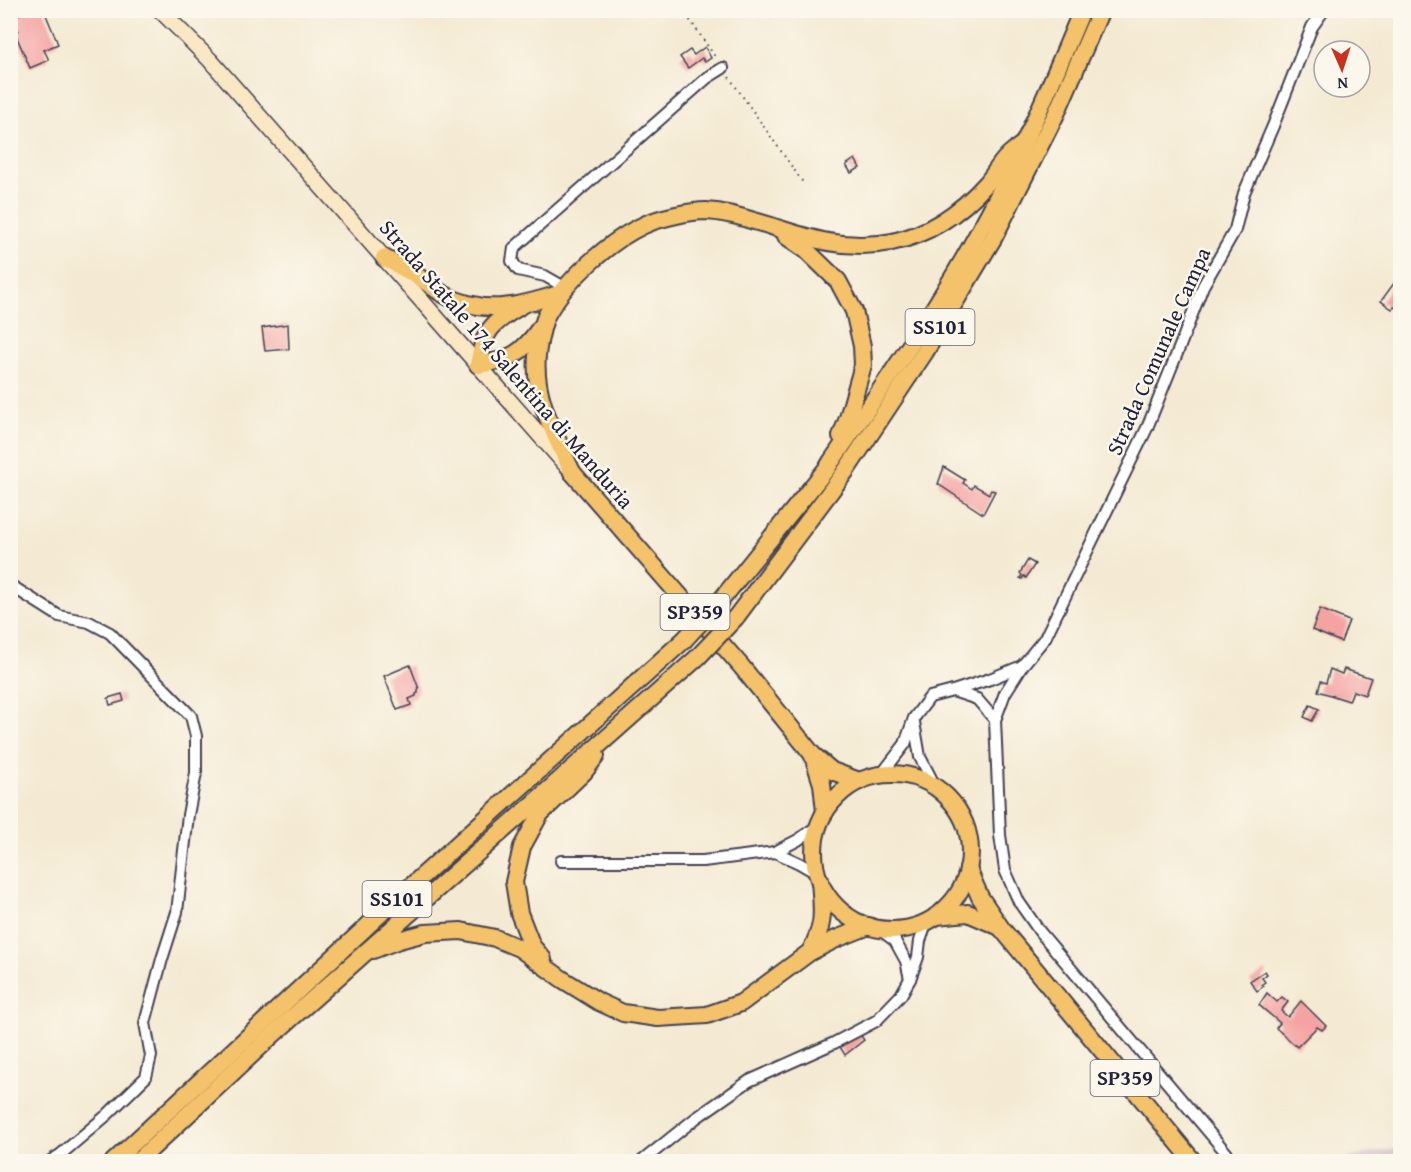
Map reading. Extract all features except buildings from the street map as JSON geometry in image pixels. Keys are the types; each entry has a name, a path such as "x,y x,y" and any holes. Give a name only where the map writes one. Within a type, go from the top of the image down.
{"main road":[{"name":"Strada Statale 174 Salentina di Manduria","path":"160,10 210,60 572,472 741,666 813,755 832,771 859,782"},
{"name":"SS101","path":"113,1161 389,906 684,640 721,600 828,467 911,346 976,237 1024,143 1082,10"},
{"name":"SS101","path":"137,1161 363,953 698,657 736,617 845,472 931,343 999,226 1056,114 1101,10"},
{"path":"562,291 523,305 490,328 482,344 478,365 511,358 533,338 562,291 587,265 619,239 646,224 705,211 732,214 815,239 846,245 891,242 909,238 941,224 967,204 1006,158 1024,143"},
{"path":"770,226 806,250 830,273 838,281 855,310 862,346 862,365 848,418 831,462"},
{"path":"384,258 422,279 443,294 470,305 492,308 523,305"},
{"path":"544,322 537,355 541,402 572,472"},
{"path":"562,979 532,946 519,913 514,882 522,848 540,814 584,772 613,731"},
{"name":"Strada Statale 174 Salentina di Manduria","path":"813,755 822,784 822,819"},
{"path":"810,952 819,936 823,917 815,841 822,819 840,794 859,782 881,775 918,778 935,786 949,798 968,831 970,850 968,869 962,887 951,903 932,919 908,928 888,929 856,921 839,908 826,892 819,877"},
{"name":"SP359","path":"968,869 980,897 1001,928 1194,1161"},
{"name":"SP359","path":"932,919 968,913 1001,928"},
{"path":"363,953 425,933 461,931 495,939 519,948 562,979 622,1013 658,1018 706,1015 741,1003 810,952 836,939 874,927"}],"street":[{"name":"Strada Comunale Campa","path":"995,720 1005,693 1022,666 1045,638 1147,428 1203,286 1235,230 1244,193 1312,27 1324,10"},
{"path":"562,291 545,276 518,270 512,261 514,248 706,78 723,68"},
{"path":"10,585 59,616 89,622 110,633 191,716 196,736 196,773 188,815 177,912 145,1023 151,1056 146,1077 60,1155 48,1161"},
{"path":"881,775 905,744 914,718 930,698 1022,666"},
{"path":"953,691 977,699 995,720 1000,836 1005,870 1019,902 1040,932 1234,1161"},
{"path":"914,718 920,757 935,786"},
{"path":"561,861 704,861 775,852 798,840 822,819"},
{"path":"775,852 799,863 819,877"},
{"path":"641,1161 696,1118 749,1081 834,1043 876,1021 901,996 910,979 921,941 932,919"},
{"path":"874,927 895,941 906,961 910,979"}],"path":[{"path":"683,10 804,184"}],"shaded area":[{"path":"1400,1148 1400,1161 1330,1161"}]}
